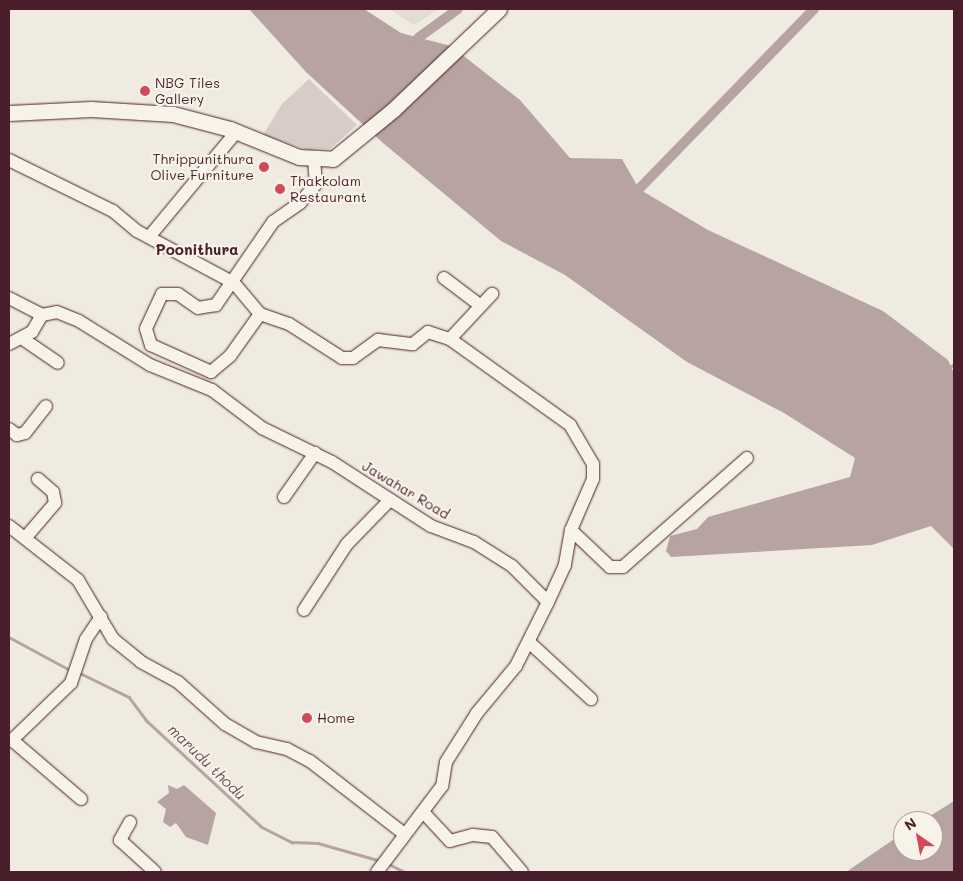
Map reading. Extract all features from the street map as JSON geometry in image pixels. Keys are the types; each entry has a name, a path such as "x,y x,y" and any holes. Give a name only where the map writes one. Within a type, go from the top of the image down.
{"main road":[{"path":"9,113 51,109 145,111 237,132 299,157 333,159 353,146 499,9"}],"street":[{"path":"149,237 237,132"},
{"path":"260,314 230,356 211,372 152,345 146,329 162,294 178,294 198,308 216,305 234,283 252,248 273,222 300,203 316,184 314,158"},
{"path":"9,160 113,211 149,237 234,283 260,314 289,324 342,358 353,358 378,340 412,344 428,332 450,339 579,434 593,464 593,479 571,530 565,565 530,643 452,754 442,786 424,813 403,833 381,865"},
{"path":"444,278 481,306"},
{"path":"450,339 492,294"},
{"name":"Jawahar Road","path":"9,298 42,315 57,312 79,321 150,365 212,390 262,428 315,453 430,526 474,542 512,566 548,602"},
{"path":"9,344 23,339 42,315"},
{"path":"23,339 58,363"},
{"path":"9,429 17,435 25,433 46,406"},
{"path":"284,497 315,453"},
{"path":"571,530 610,567 623,568 747,458"},
{"path":"26,537 55,504 53,492 38,479"},
{"path":"304,610 347,544 390,500"},
{"path":"9,526 26,537 78,580 112,639 147,666 178,682 225,724 256,742 287,749 310,761 403,833"},
{"path":"81,798 11,742 71,683 86,639 101,617"},
{"path":"530,643 592,699"},
{"path":"424,813 450,841 473,834 492,836 522,872"},
{"path":"130,822 120,840 155,872"}],"shaded area":[{"path":"249,9 364,9 401,33 451,46 520,100 570,158 622,159 639,189 708,230 883,311 948,360 954,373 954,549 931,526 872,545 671,557 666,551 670,536 697,529 708,517 850,477 855,458 784,413 687,362 565,275 501,241 383,143 306,72"},
{"path":"389,9 439,9 414,25"},
{"path":"309,79 357,125 330,149 307,150 263,135 282,104"},
{"path":"168,785 177,789 184,785 216,813 208,845 186,837 176,823 170,827 163,822 166,809 157,802 169,793"},
{"path":"954,801 954,872 846,872 893,840 893,861 943,861 943,811 938,811"}],"waterway":[{"path":"418,38 458,9"},
{"path":"639,189 814,9"},
{"path":"949,368 954,364"},
{"name":"marudu thodu","path":"9,637 72,671"},
{"name":"marudu thodu","path":"80,673 129,697 147,721 262,827 292,842 318,843 381,861"},
{"name":"marudu thodu","path":"389,864 405,872"}],"place":[{"name":"NBG Tiles Gallery","path":"145,91"},
{"name":"Thrippunithura Olive Furniture","path":"264,167"},
{"name":"Thakkolam Restaurant","path":"280,189"},
{"name":"Home","path":"307,718"}],"district":[{"name":"Poonithura","path":"197,250"}]}
